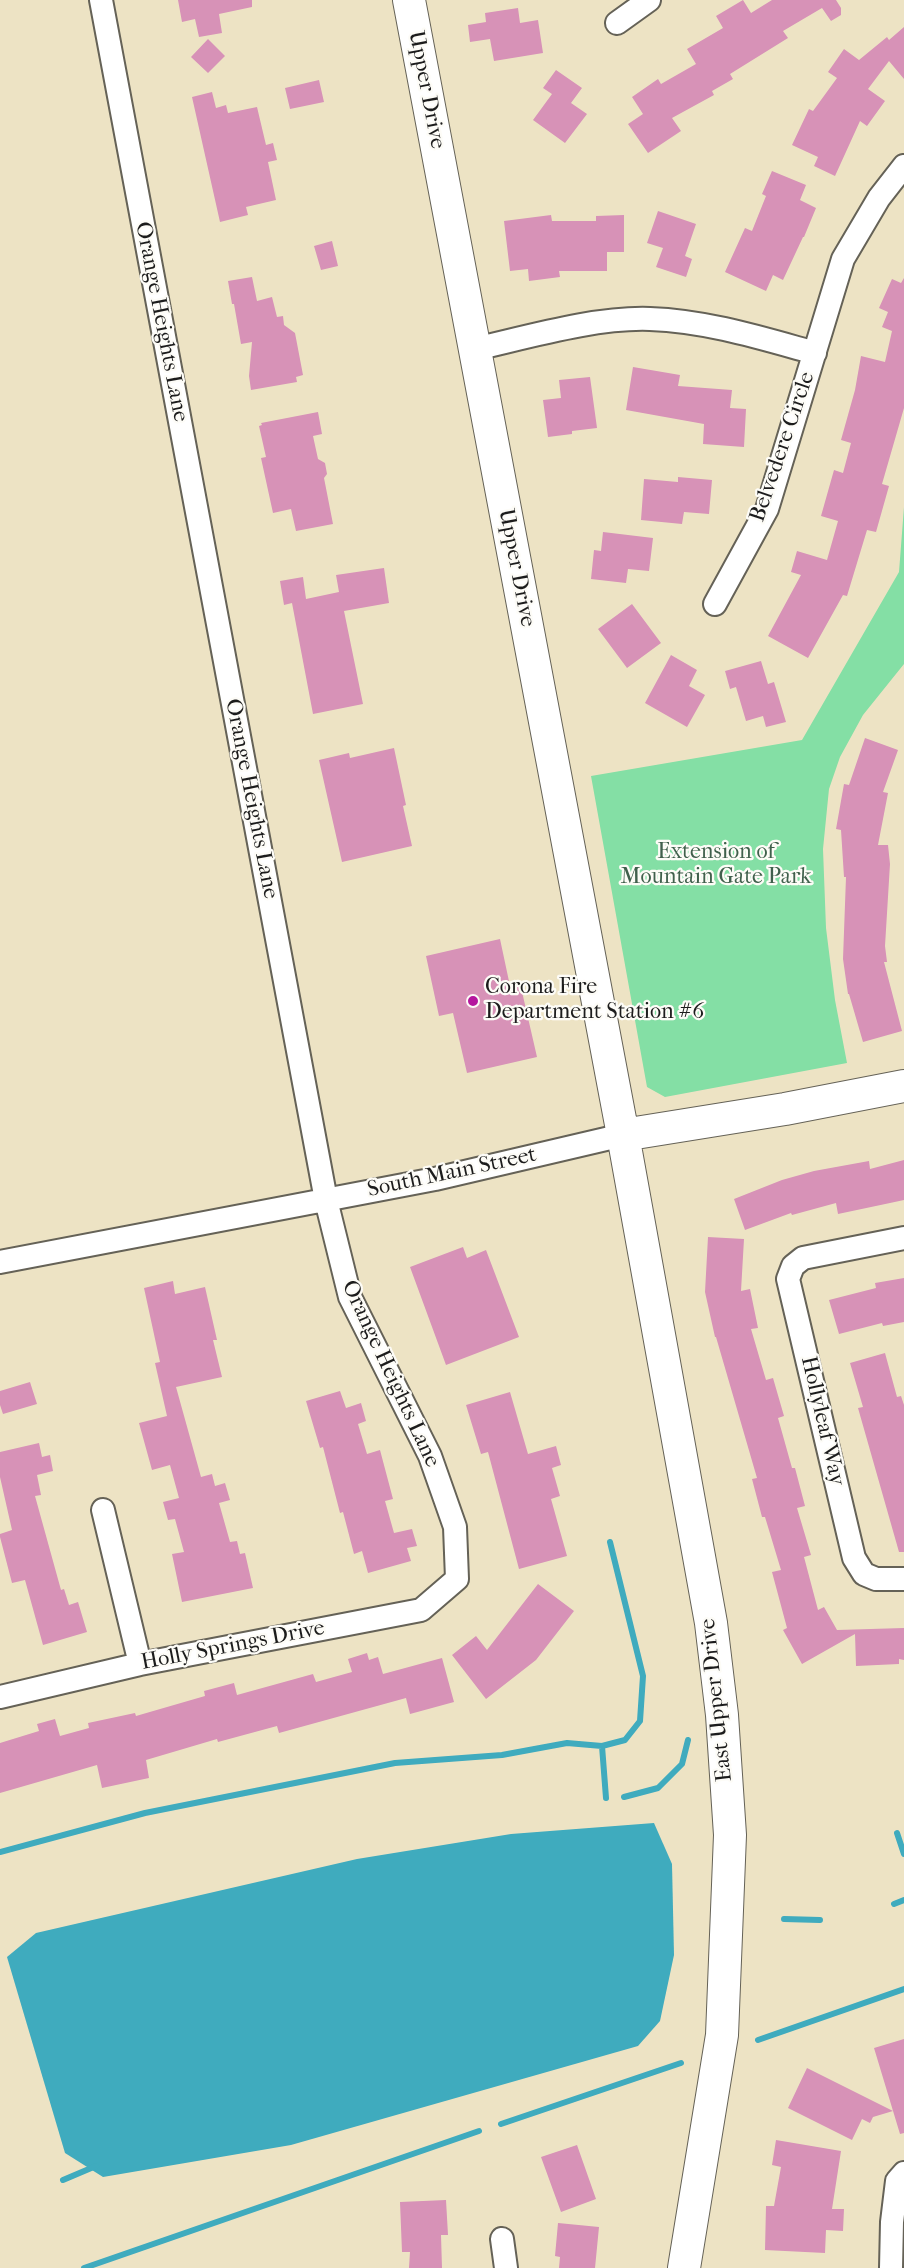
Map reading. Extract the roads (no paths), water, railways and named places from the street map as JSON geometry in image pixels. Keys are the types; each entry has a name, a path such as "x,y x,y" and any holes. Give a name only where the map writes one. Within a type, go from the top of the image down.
{"main road":[{"name":"Upper Drive","path":"409,0 623,1135"},
{"name":"South Main Street","path":"623,1135 784,1109 904,1086"},
{"name":"East Upper Drive","path":"623,1135 711,1623 722,1715 730,1835 722,2035 684,2268"}],"street":[{"name":"Orange Heights Lane","path":"101,0 326,1200 350,1297 430,1456 456,1527 457,1579"},
{"path":"617,22 649,0"},
{"name":"Belvedere Circle","path":"715,604 767,509 843,259 879,198 904,165"},
{"path":"475,349 588,324 648,319 709,325 815,353"},
{"name":"South Main Street","path":"0,1262 435,1179 623,1135"},
{"name":"Hollyleaf Way","path":"904,1238 803,1258 793,1266 788,1280 854,1557 864,1574 876,1579 904,1579"},
{"path":"103,1510 140,1664"},
{"name":"Holly Springs Drive","path":"0,1696 140,1664 421,1610 457,1579"},
{"path":"891,2268 892,2222 901,2177"},
{"path":"502,2239 506,2268"}],"water":[{"path":"654,1823 672,1864 674,1955 660,2021 638,2046 291,2145 103,2177 65,2153 7,1957 36,1933 357,1859 511,1834"}],"waterway":[{"path":"606,1798 602,1746 625,1740 640,1721 643,1676 610,1542"},
{"path":"624,1797 658,1788 682,1764 688,1740"},
{"path":"0,1852 145,1813 395,1763 502,1755 567,1743 602,1746"},
{"path":"897,1833 904,1854"},
{"path":"894,1904 904,1900"},
{"path":"784,1919 820,1920"},
{"path":"758,2040 904,1989"},
{"path":"501,2124 681,2063"},
{"path":"84,2268 479,2131"},
{"path":"63,2180 96,2166"}],"place":[{"name":"Corona Fire Department Station #6","path":"473,1001"}],"park label":[{"name":"Extension of Mountain Gate Park","path":"716,866"}]}
